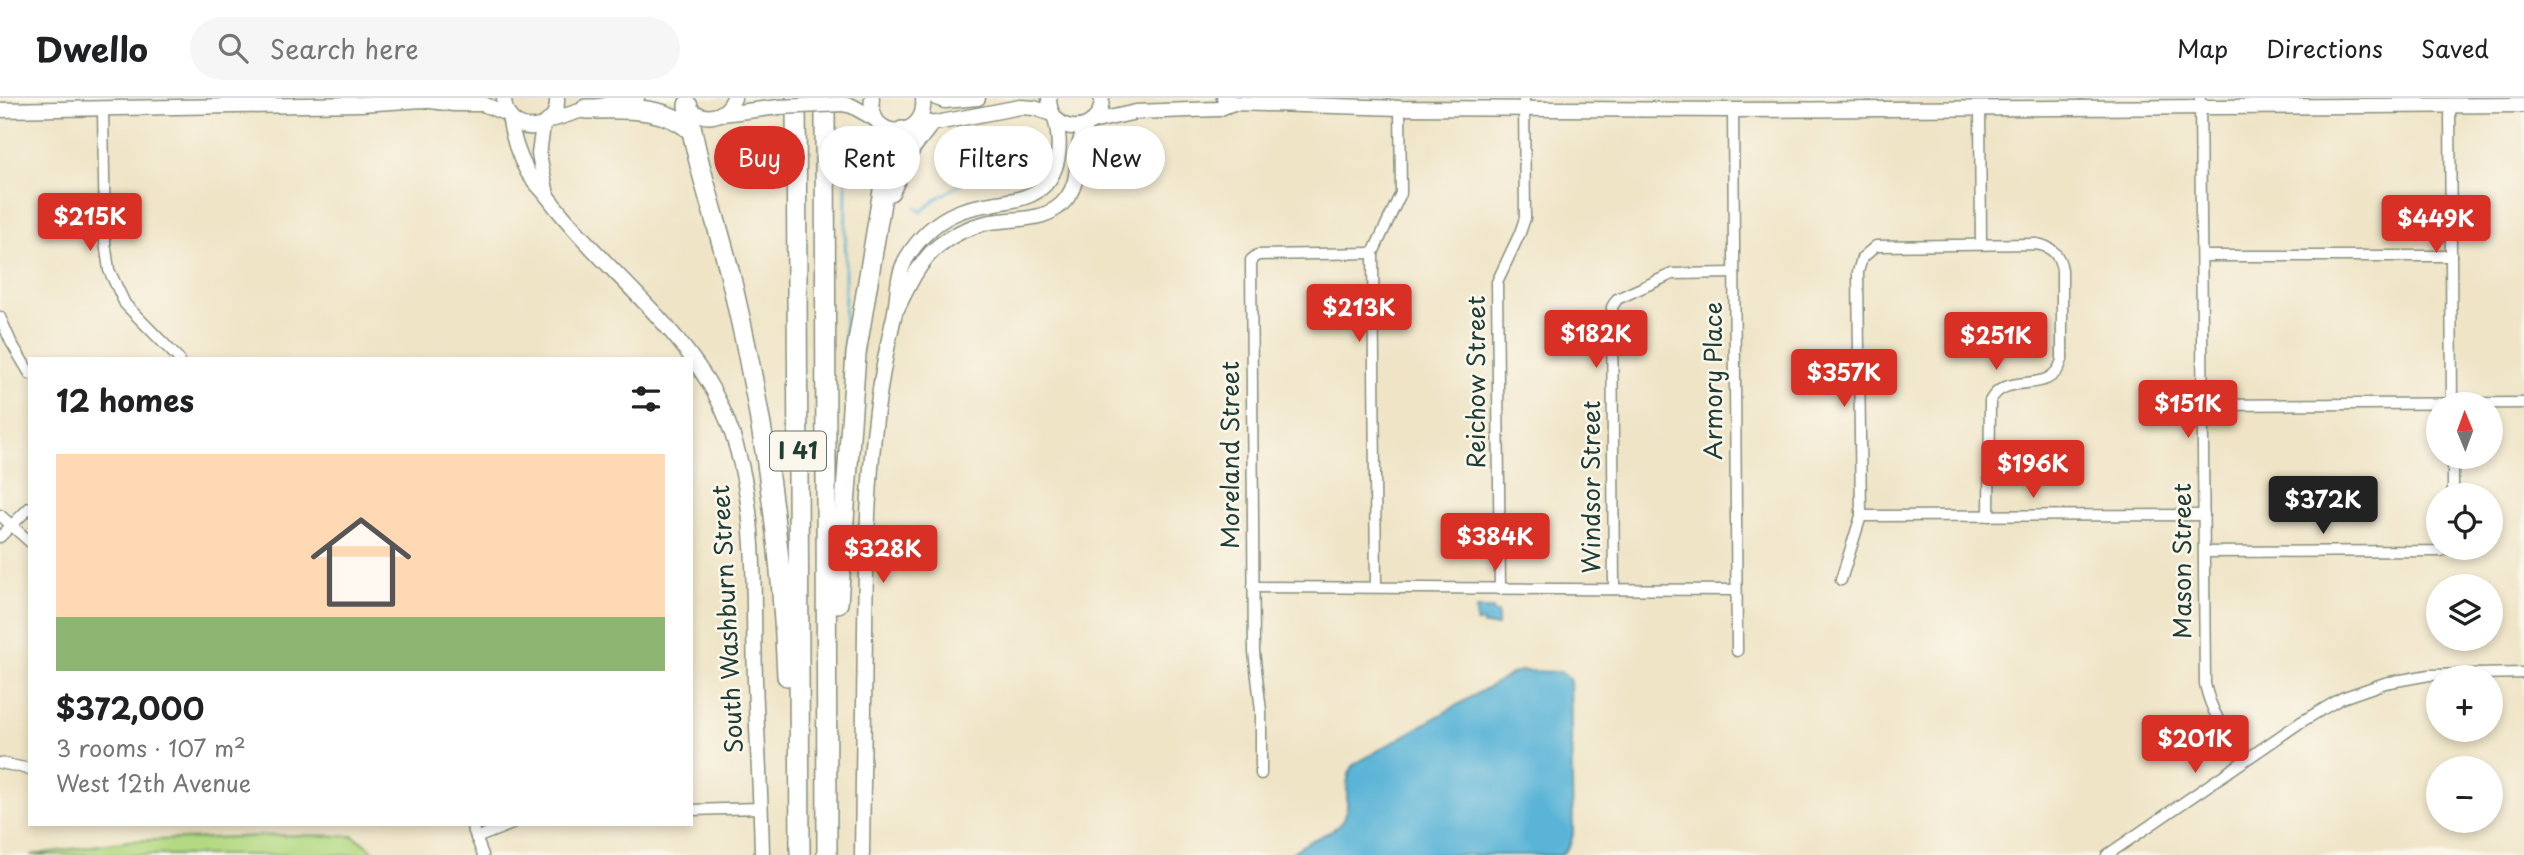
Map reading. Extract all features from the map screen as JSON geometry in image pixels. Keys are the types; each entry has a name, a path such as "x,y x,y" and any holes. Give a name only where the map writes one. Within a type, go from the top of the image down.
{"highway":[{"path":"682,101 734,287 762,432 782,600 789,756 800,804"},
{"name":"I 41","path":"827,855 826,640 833,101"},
{"name":"I 41","path":"788,102 800,855"},
{"path":"586,109 645,111 678,119 692,131"},
{"path":"826,640 836,620 856,354 881,215 892,189"}],"main road":[{"name":"South Washburn Street","path":"504,98 527,172 577,233 677,337 690,357"},
{"name":"South Washburn Street","path":"548,197 539,154 546,123 554,114 557,98"},
{"path":"0,110 103,109 169,103 427,99 454,104 483,104 508,115 515,123 524,127 637,98"},
{"path":"721,114 732,105 734,98"},
{"path":"872,98 872,113 875,119"},
{"path":"915,126 922,115 923,98"},
{"path":"936,98 956,101 978,98"},
{"path":"862,855 868,495 876,408 895,314 896,285 900,271 921,238 939,223 958,212 1021,199 1047,181 1059,157 1060,144 1049,98"},
{"path":"895,314 919,268 927,257 950,238 973,226 988,222 1041,216 1066,200 1076,179 1079,145 1088,124 1098,115 1102,98"},
{"path":"920,127 1020,107 1034,108 1069,127 1136,112 1218,110 1229,100 1320,102 1400,108 1524,103 1733,110 1980,109 2335,102 2403,102 2450,106 2524,105"},
{"path":"682,101 703,117 788,102 833,101 852,106 883,126"},
{"name":"South Washburn Street","path":"693,361 711,388 733,436 741,462 750,526 762,855"}],"street":[{"name":"Reichow Street","path":"1500,589 1497,282 1525,218 1524,103"},
{"name":"Mason Street","path":"2200,103 2205,684 2208,699 2220,724 2246,759"},
{"path":"2450,106 2452,392"},
{"path":"1376,587 1373,253 1401,192 1400,108"},
{"path":"103,109 105,242 109,270 116,288 131,312 177,357"},
{"path":"1980,109 1981,243"},
{"name":"Armory Place","path":"1733,110 1737,651"},
{"path":"1841,580 1861,516 1858,272 1859,264 1866,253 1876,246 2036,244 2055,252 2062,270 2062,360 2057,373 2052,377 2039,383 2004,386 1990,401 1989,516"},
{"name":"Moreland Street","path":"1261,774 1261,710 1254,664 1251,260 1257,255 1373,253"},
{"path":"2202,256 2451,256"},
{"name":"Windsor Street","path":"1614,589 1612,307 1617,299 1672,274 1734,273"},
{"path":"0,317 28,371"},
{"path":"2503,403 2524,403"},
{"path":"2204,405 2426,404"},
{"path":"0,537 28,509"},
{"path":"0,515 28,540"},
{"path":"1861,516 2204,515"},
{"path":"2205,552 2426,551"},
{"path":"1253,587 1736,590"},
{"path":"2107,855 2301,722 2342,698 2385,683 2429,675 2524,673"},
{"path":"0,763 28,769"},
{"path":"693,810 759,808"},
{"path":"472,826 483,855"},
{"path":"476,838 507,826"}],"green space":[{"path":"286,835 353,836 377,855 30,855 129,841"}],"water":[{"path":"1476,609 1493,609 1493,613 1498,613 1498,626 1483,626 1483,622 1476,622"},
{"path":"1560,672 1570,679 1573,832 1570,845 1563,853 1290,855 1303,845 1332,831 1342,822 1347,809 1348,779 1355,764 1513,673"}],"waterway":[{"path":"844,377 846,189"},
{"path":"916,208 921,212 953,189"}]}
